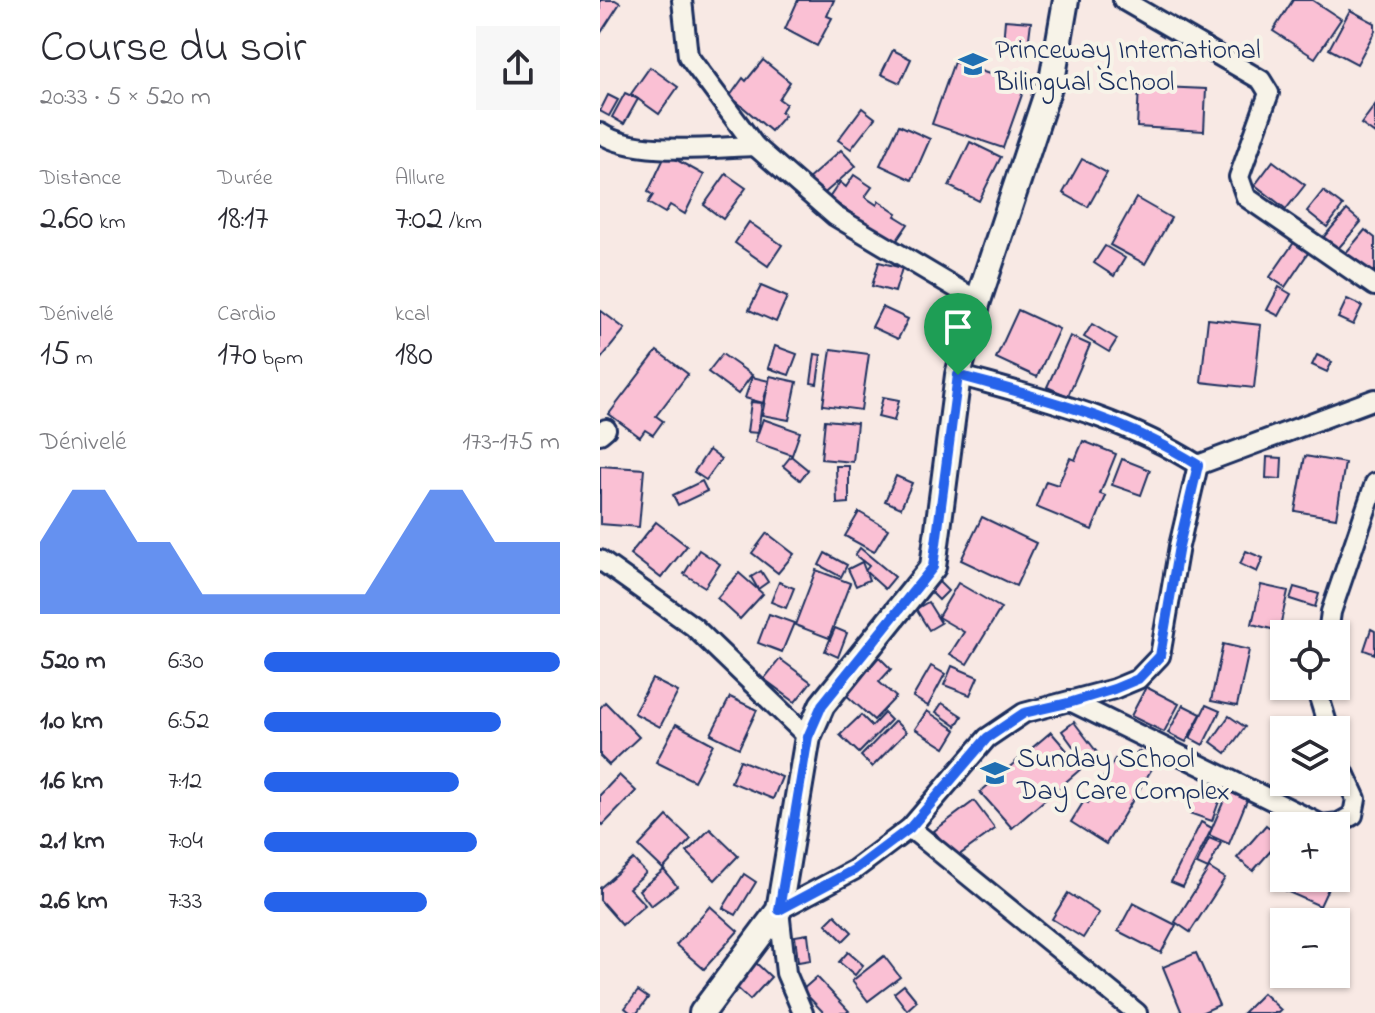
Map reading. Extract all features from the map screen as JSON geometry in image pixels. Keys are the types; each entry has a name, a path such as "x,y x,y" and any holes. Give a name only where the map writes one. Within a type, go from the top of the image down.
{"main road":[{"path":"702,1013 779,910 808,737 822,705 933,567 958,375 978,301 1053,75 1066,0"}],"street":[{"path":"682,0 688,56 755,146 835,216 978,301"},
{"path":"1123,0 1261,80 1269,93 1239,177 1246,197 1375,286"},
{"path":"600,133 612,141 655,148 755,146"},
{"path":"958,375 1099,415 1163,443 1198,465"},
{"path":"1198,465 1375,399"},
{"path":"803,1013 786,973 779,910 854,870 910,828 987,738 1024,713 1072,702 1138,679 1160,656 1179,546 1198,465"},
{"path":"1331,620 1339,586 1375,483"},
{"path":"600,560 694,627 808,737"},
{"path":"1072,702 1322,825 1339,823 1353,815 1356,799 1350,786"},
{"path":"910,828 1137,1013"}],"building":[{"path":"600,0 620,3 600,34"},
{"path":"798,0 834,0 827,16 832,18 817,46 785,29"},
{"path":"1293,0 1312,0 1341,19 1315,58 1273,31"},
{"path":"1350,10 1375,23 1375,31 1357,64 1329,49"},
{"path":"1005,20 1031,22 1028,46 1003,44"},
{"path":"893,50 911,59 900,83 881,74"},
{"path":"763,60 790,82 779,99 786,104 781,112 785,115 771,131 730,96 743,78 746,81"},
{"path":"954,62 1025,86 1003,148 932,124"},
{"path":"650,67 678,87 659,114 631,94"},
{"path":"1139,86 1206,89 1204,131 1137,127"},
{"path":"625,93 638,99 624,124 612,117"},
{"path":"608,95 618,100 609,116 600,111"},
{"path":"1375,105 1375,134 1361,124"},
{"path":"862,108 875,118 851,149 838,140"},
{"path":"899,125 930,139 912,180 880,165"},
{"path":"970,142 1001,157 979,201 949,186"},
{"path":"841,150 856,166 820,197 806,181"},
{"path":"666,154 704,175 685,214 670,205 665,213 648,203 653,195 648,192"},
{"path":"1082,159 1107,173 1088,207 1063,193"},
{"path":"1273,161 1305,185 1286,209 1255,185"},
{"path":"726,174 746,188 723,219 704,205"},
{"path":"854,175 872,187 865,197 877,205 879,201 908,224 895,243 829,198 840,182 846,187"},
{"path":"1323,191 1343,206 1327,227 1307,211"},
{"path":"1136,198 1171,218 1145,264 1110,245"},
{"path":"1347,210 1361,222 1336,251 1322,239"},
{"path":"749,222 782,245 768,266 735,243"},
{"path":"1365,230 1375,238 1375,278 1344,255"},
{"path":"1297,238 1312,247 1285,287 1270,277"},
{"path":"1105,246 1125,258 1114,276 1094,263"},
{"path":"879,262 902,268 895,292 872,286"},
{"path":"761,286 787,297 776,322 749,310"},
{"path":"1279,287 1291,294 1279,316 1267,310"},
{"path":"1347,299 1362,306 1353,325 1338,318"},
{"path":"882,307 908,319 898,339 872,327"},
{"path":"600,310 625,329 600,360"},
{"path":"1018,310 1059,329 1037,377 996,358"},
{"path":"1208,319 1261,325 1254,388 1201,382"},
{"path":"1092,324 1117,339 1109,352 1084,337"},
{"path":"1070,336 1090,345 1068,396 1047,387"},
{"path":"775,346 797,354 789,375 768,368"},
{"path":"831,349 869,354 861,410 823,405"},
{"path":"657,351 688,374 656,416 663,421 653,435 645,430 640,437 609,414"},
{"path":"722,354 752,375 738,394 708,372"},
{"path":"815,354 821,355 817,384 811,383"},
{"path":"1317,355 1332,362 1327,372 1312,365"},
{"path":"770,376 797,382 789,420 762,415"},
{"path":"752,377 769,381 763,403 745,398"},
{"path":"883,397 899,400 894,421 878,417"},
{"path":"751,402 762,403 758,433 747,432"},
{"path":"763,419 800,432 792,455 755,442"},
{"path":"825,420 857,423 853,462 821,459"},
{"path":"1083,441 1116,454 1100,494 1106,496 1092,530 1036,507 1046,481 1058,485 1070,458 1075,460"},
{"path":"709,450 721,459 706,480 694,472"},
{"path":"791,456 808,470 800,480 783,466"},
{"path":"1305,456 1345,463 1336,518 1295,511"},
{"path":"1267,457 1282,458 1281,479 1266,478"},
{"path":"1122,459 1150,470 1141,495 1112,485"},
{"path":"600,466 644,469 639,527 600,524"},
{"path":"836,466 849,466 849,503 837,504"},
{"path":"896,476 912,483 901,508 885,501"},
{"path":"702,481 707,491 678,505 673,495"},
{"path":"859,512 888,529 874,552 845,536"},
{"path":"982,517 1036,543 1016,586 961,560"},
{"path":"656,522 687,546 661,578 630,554"},
{"path":"767,533 794,554 778,573 752,553"},
{"path":"860,548 895,577 885,589 865,571 869,566 855,555"},
{"path":"699,550 720,564 705,587 684,574"},
{"path":"1246,551 1263,558 1257,572 1240,564"},
{"path":"825,553 847,565 841,577 819,565"},
{"path":"862,562 869,580 856,586 848,569"},
{"path":"816,570 850,583 829,638 795,625"},
{"path":"761,571 768,582 758,589 751,577"},
{"path":"739,573 763,594 740,619 717,598"},
{"path":"934,577 948,591 939,600 925,586"},
{"path":"779,582 794,588 786,608 771,602"},
{"path":"958,583 1001,608 967,664 950,654 964,632 938,617"},
{"path":"1261,585 1288,591 1281,620 1270,620 1270,629 1252,624"},
{"path":"1294,587 1319,594 1315,607 1290,599"},
{"path":"928,602 941,623 929,630 916,609"},
{"path":"769,614 794,623 782,652 758,643"},
{"path":"835,628 847,633 838,657 825,651"},
{"path":"1371,629 1375,631 1375,654 1364,650"},
{"path":"1223,644 1249,650 1237,706 1211,701"},
{"path":"879,657 891,669 879,682 896,697 874,720 845,694"},
{"path":"780,659 811,682 795,702 764,679"},
{"path":"931,666 945,674 928,706 913,697"},
{"path":"952,666 978,677 970,695 944,685"},
{"path":"652,679 678,692 660,727 634,713"},
{"path":"1146,687 1179,704 1164,732 1131,716"},
{"path":"730,697 757,710 739,748 711,734"},
{"path":"605,702 639,737 609,765 600,756 600,708"},
{"path":"942,703 962,716 956,726 936,712"},
{"path":"1183,705 1201,714 1186,742 1168,733"},
{"path":"1206,705 1220,711 1203,745 1190,738"},
{"path":"927,711 956,730 945,748 915,729"},
{"path":"884,713 891,720 859,753 840,735 861,715 872,726"},
{"path":"1229,716 1245,727 1226,753 1211,742"},
{"path":"895,721 906,732 872,767 861,756"},
{"path":"1074,722 1099,755 1086,764 1062,731"},
{"path":"676,724 713,744 694,781 656,762"},
{"path":"1051,732 1082,768 1012,828 980,792"},
{"path":"1138,751 1156,762 1106,844 1071,822 1084,801 1088,803 1115,759 1128,767"},
{"path":"740,760 782,777 773,799 731,782"},
{"path":"619,775 636,791 603,825 600,822 600,795"},
{"path":"1198,785 1222,793 1212,821 1189,813"},
{"path":"1228,791 1247,800 1229,844 1209,835"},
{"path":"974,801 995,829 955,858 934,831"},
{"path":"667,816 691,839 663,869 639,846"},
{"path":"1201,822 1212,828 1183,887 1171,882"},
{"path":"1266,825 1270,828 1270,852 1253,871 1237,858"},
{"path":"710,829 738,856 715,880 687,852"},
{"path":"1209,838 1221,843 1208,869 1197,864"},
{"path":"633,859 646,873 629,888 645,905 622,925 600,900 600,888"},
{"path":"1209,868 1225,878 1190,932 1175,922"},
{"path":"664,870 677,886 651,906 639,890"},
{"path":"744,874 756,882 736,915 723,908"},
{"path":"1288,892 1326,892 1320,906"},
{"path":"1068,893 1099,913 1083,938 1052,919"},
{"path":"1133,903 1176,925 1161,953 1118,931"},
{"path":"710,906 738,931 704,969 676,945"},
{"path":"835,915 852,932 843,941 826,924"},
{"path":"808,934 811,960 798,962 795,936"},
{"path":"848,952 863,965 855,975 839,962"},
{"path":"1196,953 1219,1005 1201,1013 1182,1013 1163,967"},
{"path":"884,956 900,977 868,1001 852,981"},
{"path":"754,961 771,977 750,1000 733,984"},
{"path":"817,977 849,1011 824,1013 802,990"},
{"path":"904,985 917,1001 907,1010 894,993"},
{"path":"638,991 648,998 637,1013 631,1013 625,1008"},
{"path":"1263,993 1281,1010 1278,1013 1243,1013"}],"place":[{"name":"Princeway International Bilingual School","path":"973,64"},
{"name":"Sunday School Day Care Complex","path":"995,773"}],"route":[{"path":"958,375 1099,415 1163,443 1198,465 1179,546 1160,656 1138,679 1072,702 1024,713 987,738 910,828 854,870 779,910 808,737 822,705 933,567 958,375"}]}
